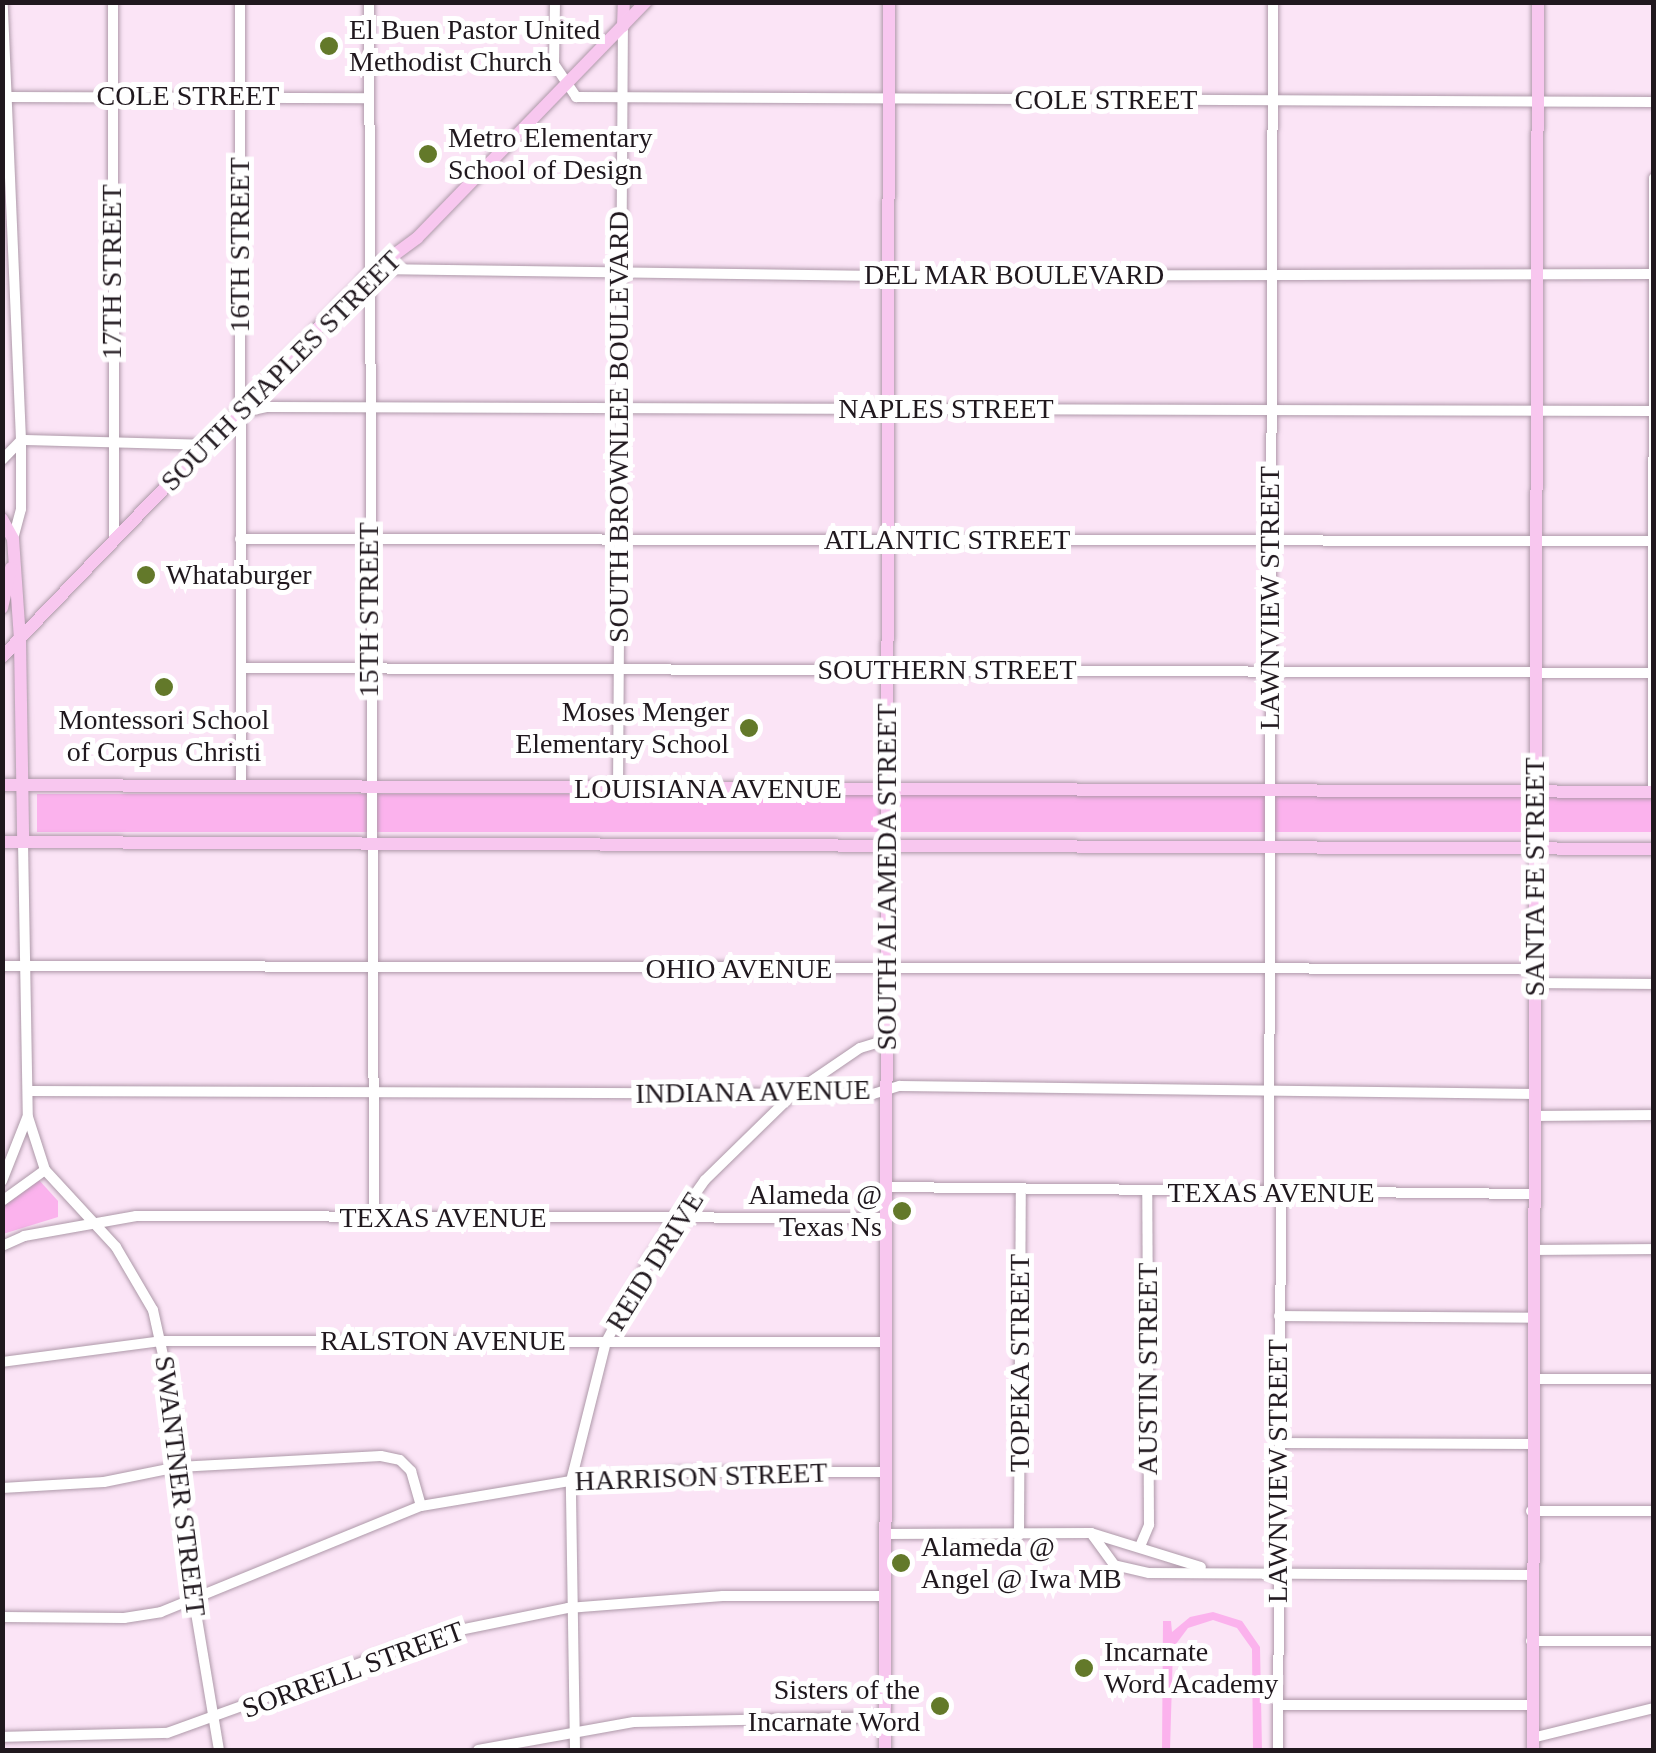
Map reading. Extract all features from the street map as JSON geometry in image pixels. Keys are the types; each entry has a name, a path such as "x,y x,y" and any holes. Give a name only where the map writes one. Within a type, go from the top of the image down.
{"main road":[{"name":"SOUTH BROWNLEE BOULEVARD","path":"624,2 624,26"},
{"name":"SOUTH STAPLES STREET","path":"2,657 375,269 416,238 646,2"},
{"name":"SOUTH ALAMEDA STREET","path":"885,1750 889,2"},
{"name":"SANTA FE STREET","path":"1532,1744 1538,2"},
{"path":"2,519 13,539 20,640 23,842"},
{"path":"2,608 14,556"},
{"name":"LOUISIANA AVENUE","path":"2,785 618,791 889,788 1269,794 1653,792"},
{"name":"LOUISIANA AVENUE","path":"2,842 890,849 1654,849"}],"street":[{"path":"3,2 8,333 21,440 21,509 13,539"},
{"name":"17TH STREET","path":"113,2 114,542"},
{"name":"16TH STREET","path":"240,2 241,787"},
{"name":"15TH STREET","path":"369,2 375,269 368,407 374,1218"},
{"path":"555,2 554,64 563,87"},
{"name":"LAWNVIEW STREET","path":"1273,2 1269,794 1274,848 1268,970 1279,1316 1278,1750"},
{"name":"SOUTH BROWNLEE BOULEVARD","path":"618,791 619,98 624,26"},
{"name":"COLE STREET","path":"563,87 576,97 619,98 1654,102"},
{"name":"COLE STREET","path":"6,97 369,98"},
{"path":"1653,792 1654,178"},
{"name":"DEL MAR BOULEVARD","path":"375,269 888,276 1653,274"},
{"name":"NAPLES STREET","path":"239,413 268,406 1653,411"},
{"path":"2,460 21,440 208,445"},
{"name":"ATLANTIC STREET","path":"240,538 1653,541"},
{"name":"SOUTHERN STREET","path":"241,668 1653,673"},
{"name":"SWANTNER STREET","path":"23,842 30,966 28,1117 46,1170 138,1279 162,1341 194,1600 218,1750"},
{"name":"OHIO AVENUE","path":"2,966 375,971 1268,970 1536,976 1654,984"},
{"name":"REID DRIVE","path":"575,1750 568,1608 570,1481 606,1342 676,1218 705,1180 794,1093 860,1048 886,1040"},
{"name":"INDIANA AVENUE","path":"30,1091 794,1093 1270,1089 1536,1094"},
{"path":"1536,1116 1654,1115"},
{"path":"2,1180 28,1117"},
{"path":"2,1200 46,1170"},
{"name":"TEXAS AVENUE","path":"887,1186 1022,1192 1536,1194"},
{"name":"TOPEKA STREET","path":"1019,1535 1022,1192"},
{"name":"AUSTIN STREET","path":"1141,1544 1148,1525 1147,1192"},
{"name":"TEXAS AVENUE","path":"2,1243 92,1222 888,1218"},
{"path":"1536,1250 1654,1249"},
{"path":"1279,1316 1535,1318"},
{"name":"RALSTON AVENUE","path":"2,1362 162,1341 886,1342"},
{"path":"1534,1379 1654,1379"},
{"path":"1278,1443 1532,1444"},
{"path":"2,1488 104,1482 178,1468 381,1456 400,1460 411,1470 421,1506"},
{"name":"HARRISON STREET","path":"2,1618 124,1618 194,1600 421,1506 570,1481 681,1472 884,1472"},
{"path":"1531,1511 1654,1511"},
{"path":"884,1534 1091,1534 1141,1544 1207,1569"},
{"path":"1091,1534 1102,1556 1127,1570 1532,1575"},
{"name":"SORRELL STREET","path":"2,1737 166,1733 214,1720 440,1634 568,1608 723,1596 884,1596"},
{"path":"1531,1641 1654,1642"},
{"path":"1278,1705 1532,1705"},
{"path":"1532,1744 1654,1708"},
{"path":"478,1750 574,1730 690,1718 885,1717"}],"shaded area":[{"path":"37,794 1654,794 1654,832 37,832"},
{"path":"39,1180 58,1201 58,1217 3,1234 3,1206"},
{"path":"1213,1612 1242,1621 1260,1647 1262,1750 1253,1750 1252,1649 1237,1628 1213,1620 1188,1628 1173,1648 1170,1750 1162,1750 1163,1621 1171,1621 1172,1632 1190,1617"}],"place":[{"name":"El Buen Pastor United Methodist Church","path":"329,46"},
{"name":"Metro Elementary School of Design","path":"428,154"},
{"name":"Whataburger","path":"146,575"},
{"name":"Montessori School of Corpus Christi","path":"164,687"},
{"name":"Moses Menger Elementary School","path":"749,728"},
{"name":"Alameda @ Texas Ns","path":"902,1211"},
{"name":"Alameda @ Angel @ Iwa MB","path":"901,1563"},
{"name":"Incarnate Word Academy","path":"1084,1668"},
{"name":"Sisters of the Incarnate Word","path":"940,1706"}]}
